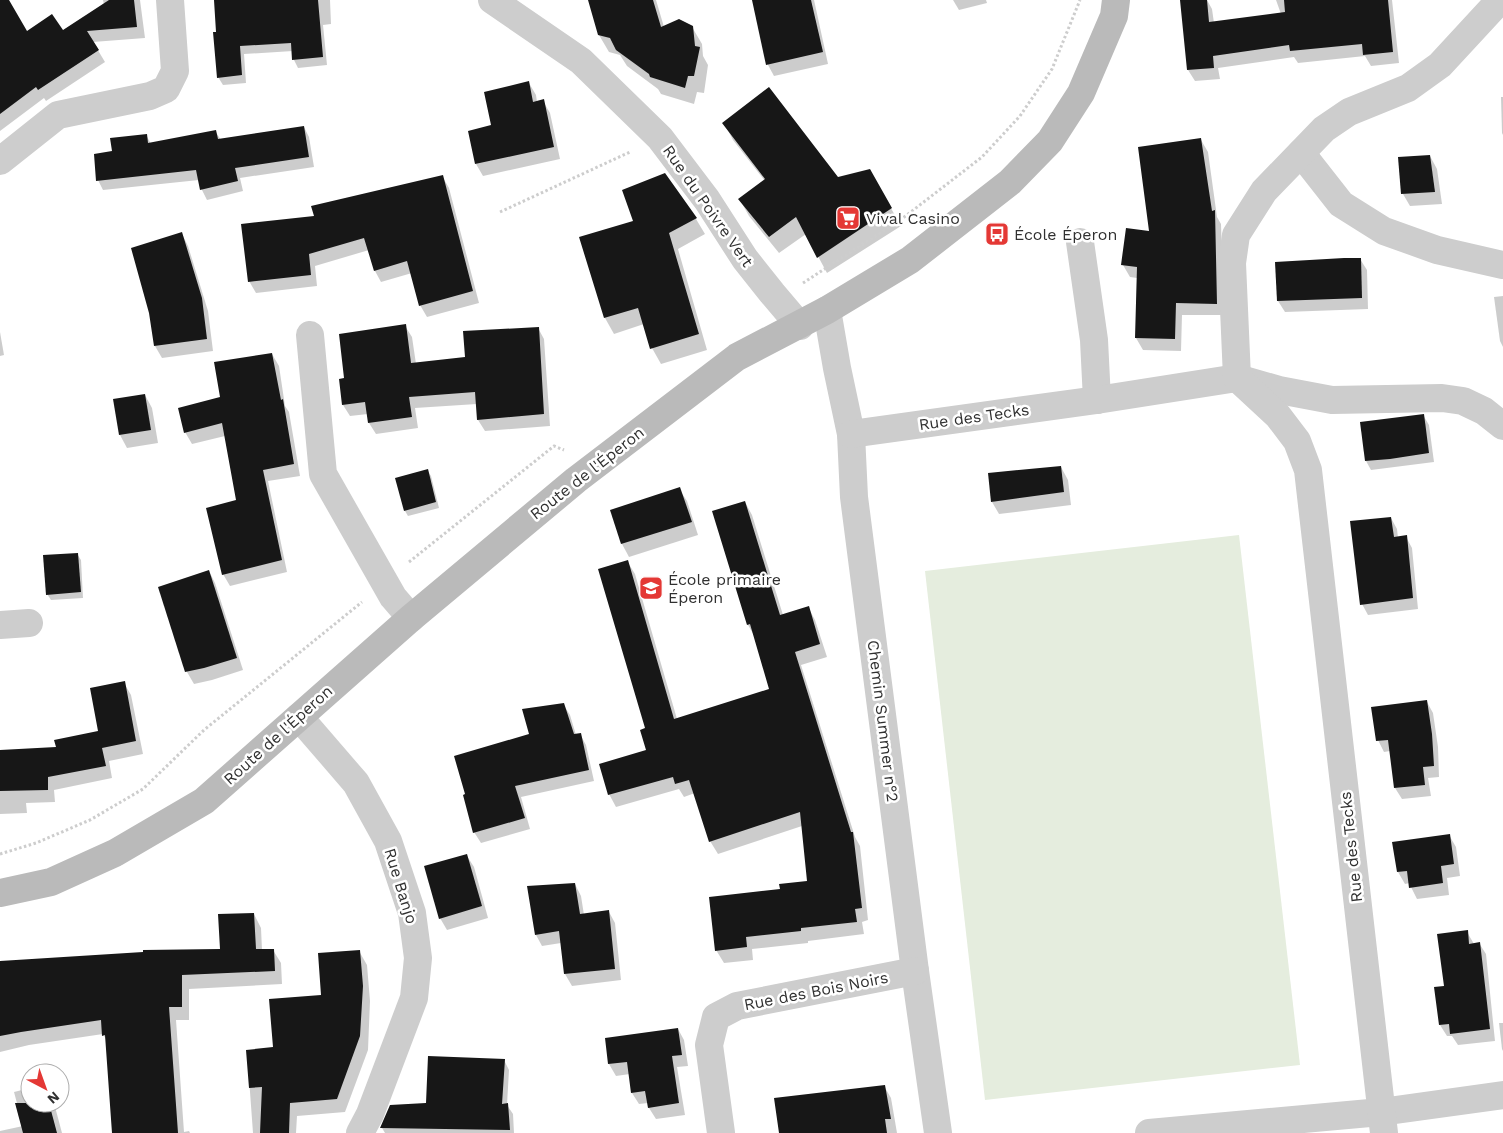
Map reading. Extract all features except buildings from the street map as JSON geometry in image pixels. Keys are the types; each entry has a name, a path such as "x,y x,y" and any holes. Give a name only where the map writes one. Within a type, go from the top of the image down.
{"main road":[{"name":"Route de l'Éperon","path":"0,893 51,882 115,853 204,801 478,560 600,462 737,357 811,319 910,260 1010,182 1050,142 1081,94 1114,16 1116,0"}],"street":[{"path":"0,161 58,115 150,96 166,89 175,71 170,0"},
{"name":"Rue du Poivre Vert","path":"492,0 582,61 660,138 707,200 745,259 772,293 811,319"},
{"path":"1500,0 1440,65 1408,88 1349,112 1324,129 1264,191 1236,235 1232,263 1237,378 1278,390 1332,400 1442,398 1463,400 1484,411 1503,426"},
{"path":"1301,153 1341,204 1384,231 1437,250 1503,265"},
{"path":"1080,242 1094,340 1097,400"},
{"name":"Chemin Summer n°2","path":"811,319 837,368 851,434 854,497 915,971 938,1133"},
{"path":"310,334 323,474 393,597 411,618"},
{"name":"Rue des Tecks","path":"851,434 1097,400 1237,378 1283,423 1297,441 1308,470 1382,1123"},
{"path":"0,625 29,624"},
{"name":"Rue Banjo","path":"299,717 356,783 388,842 412,913 418,958 414,998 370,1114 360,1133"},
{"name":"Rue des Bois Noirs","path":"721,1133 709,1045 716,1017 737,1006 915,971"},
{"path":"1149,1133 1382,1123 1503,1095"}],"path":[{"path":"811,319 799,286 903,218 982,157 1020,116 1052,69 1080,0"},
{"path":"500,212 660,138"},
{"path":"402,567 554,446 600,462"},
{"path":"0,854 36,843 90,820 143,789 204,730 368,597"}],"green space":[{"path":"1239,535 1300,1065 985,1100 925,571"}],"place":[{"name":"Vival Casino","path":"848,218"},
{"name":"École Éperon","path":"997,234"},
{"name":"École primaire Éperon","path":"651,588"}]}
